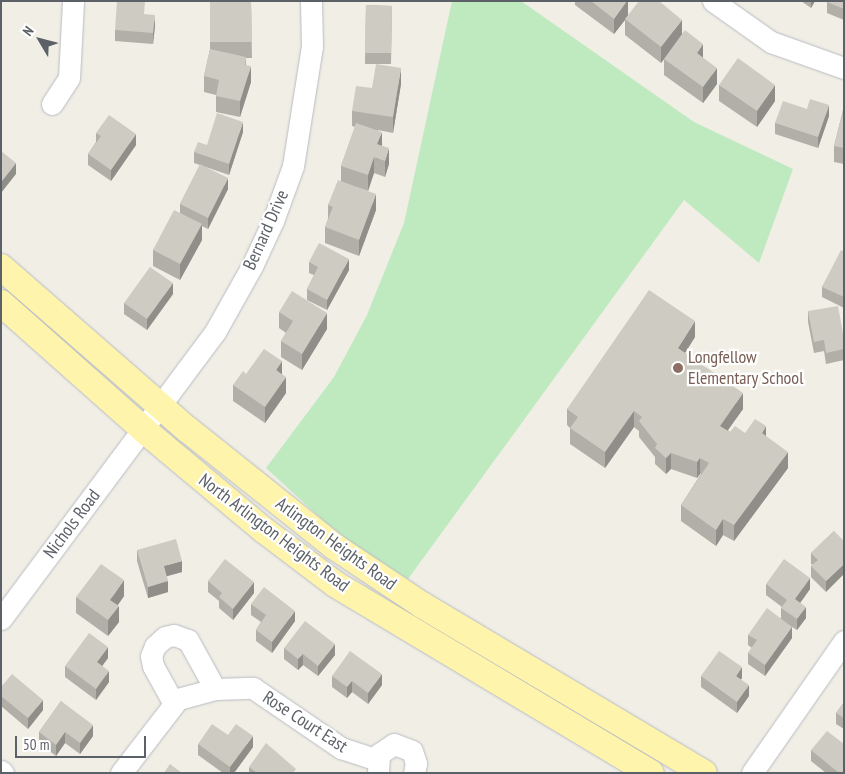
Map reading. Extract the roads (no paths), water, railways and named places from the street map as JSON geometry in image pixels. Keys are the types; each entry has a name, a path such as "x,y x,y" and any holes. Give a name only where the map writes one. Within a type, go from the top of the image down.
{"main road":[{"name":"Arlington Heights Road","path":"1,267 160,405 335,547 430,610 704,773"},
{"name":"North Arlington Heights Road","path":"1,303 144,430 265,531 335,584 651,773"}],"street":[{"path":"52,104 69,78 73,1"},
{"name":"Bernard Drive","path":"144,430 160,405 215,332 273,221 293,166 312,46 311,1"},
{"path":"713,1 771,42 844,68"},
{"name":"Nichols Road","path":"1,619 144,430"},
{"path":"174,704 153,666 152,656 155,646 165,637 174,635 188,640 214,689"},
{"path":"752,773 844,641"},
{"name":"Rose Court East","path":"121,773 178,699 214,689 253,688 340,748 378,766 388,745 401,744 415,756 414,773"}],"place":[{"name":"Longfellow Elementary School","path":"678,368"}]}
